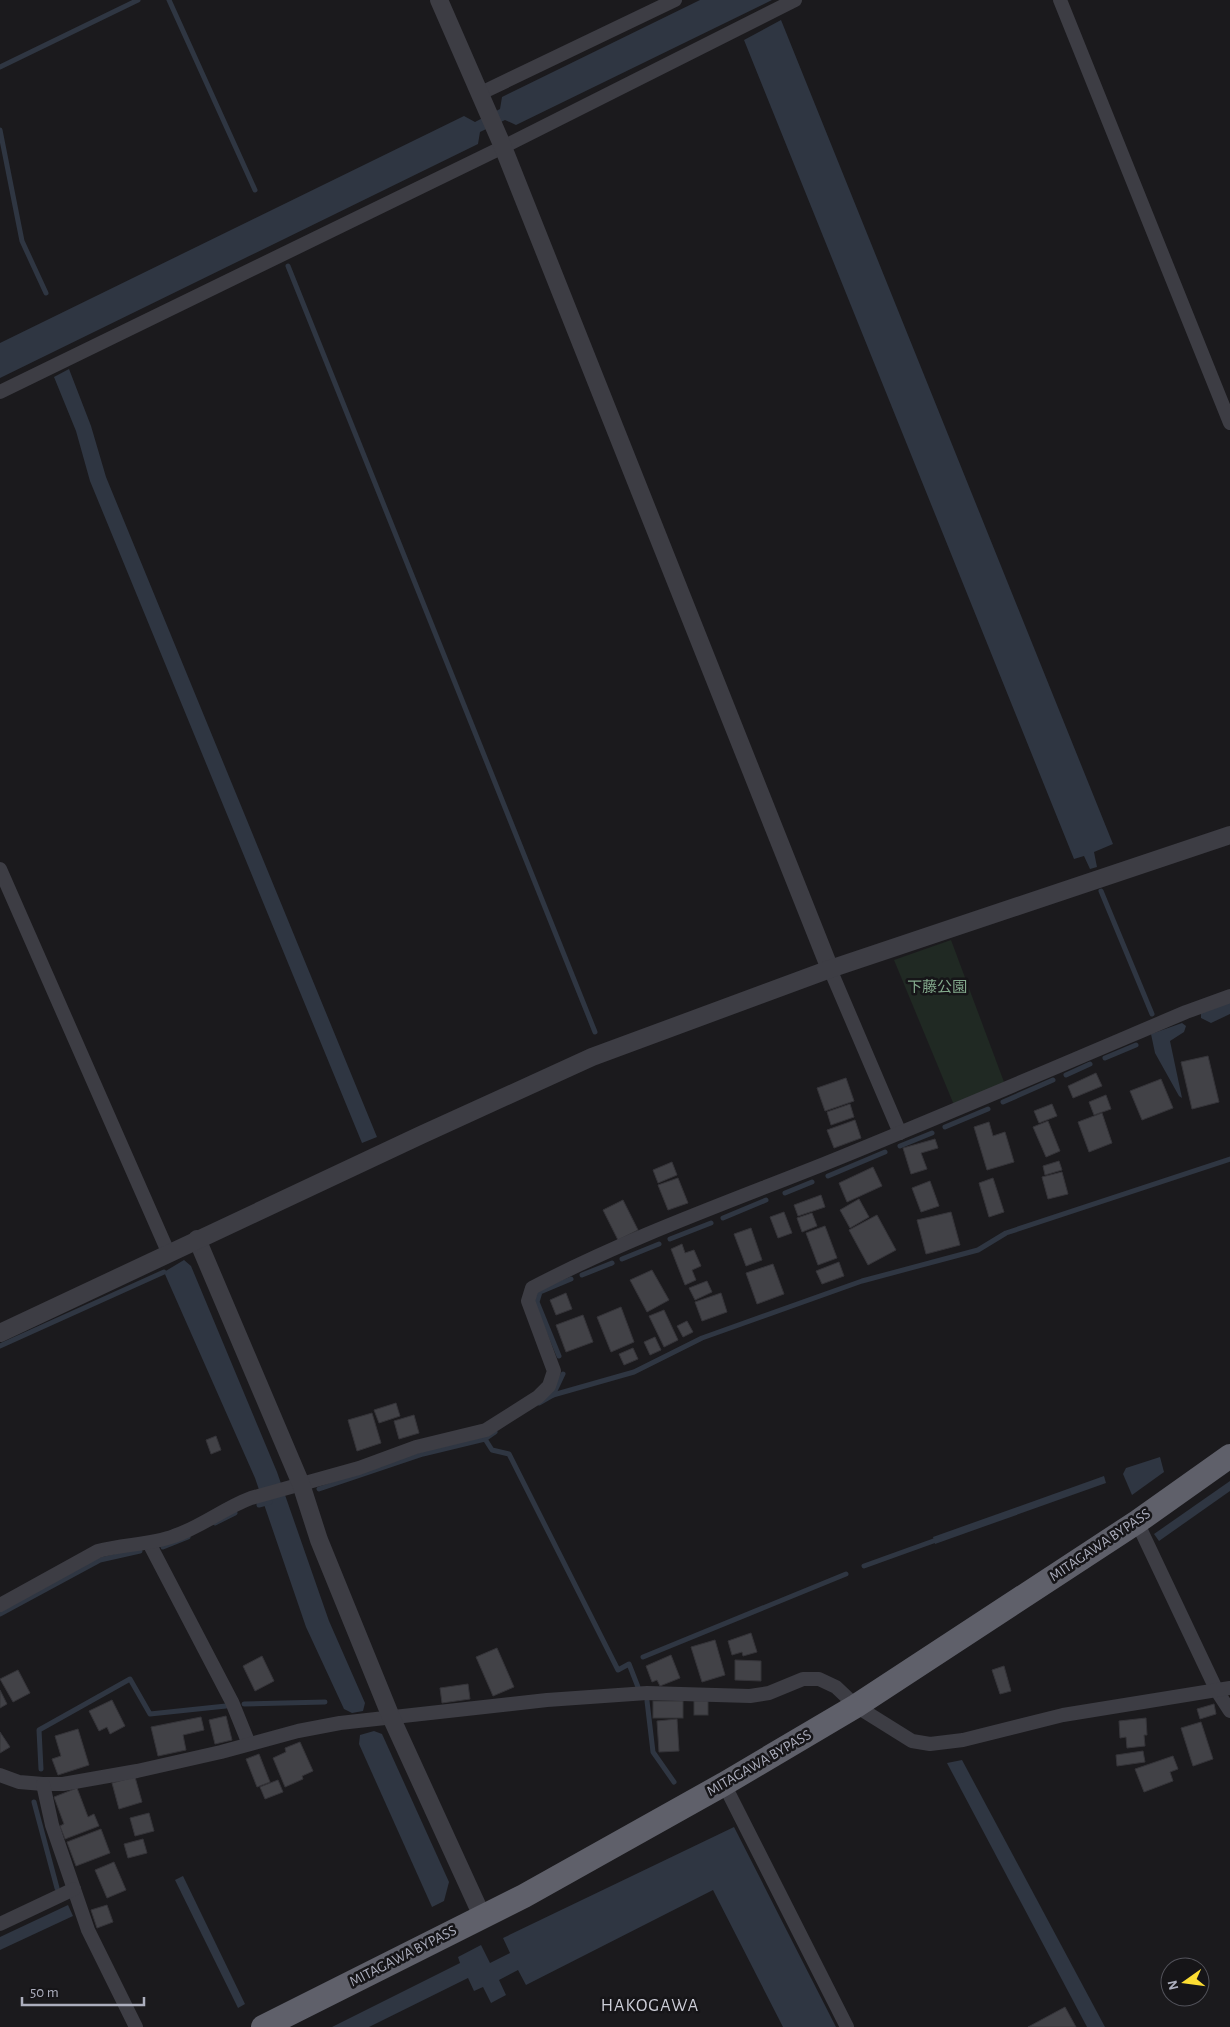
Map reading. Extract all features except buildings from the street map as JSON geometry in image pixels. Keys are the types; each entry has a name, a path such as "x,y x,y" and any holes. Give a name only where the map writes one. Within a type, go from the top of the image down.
{"highway":[{"name":"MITAGAWA BYPASS","path":"263,2027 524,1896 724,1784 856,1706 1137,1522 1230,1456"}],"street":[{"path":"439,0 503,147 830,969 900,1133"},
{"path":"479,94 675,0"},
{"path":"0,392 503,147 795,0"},
{"path":"1060,0 1230,423"},
{"path":"0,1333 197,1239 592,1057 830,969 1230,835"},
{"path":"0,869 169,1254"},
{"path":"0,1605 98,1551 115,1546 149,1543 175,1536 237,1503 359,1468 416,1447 486,1430 538,1397 549,1386 554,1371 528,1301 532,1288 562,1272 660,1230 900,1133 1186,1012 1230,996"},
{"path":"197,1239 294,1486 319,1540 391,1717 482,1916"},
{"path":"1137,1522 1223,1690 1230,1711"},
{"path":"149,1543 232,1702 249,1744"},
{"path":"0,1775 19,1782 63,1784 137,1771 298,1731 391,1717 547,1700 646,1693 750,1696 769,1693 803,1679 819,1679 828,1683 856,1706 912,1741 930,1744 963,1740 1063,1715 1223,1690"},
{"path":"43,1784 52,1824 88,1930 136,2027"},
{"path":"724,1784 847,2027"},
{"path":"0,1924 74,1889"}],"green space":[{"name":"下藤公園","path":"951,940 1004,1082 954,1105 894,960"}],"water":[{"path":"700,0 772,0 516,125 505,120 480,132 478,144 0,378 0,343 464,116 475,122 500,109 502,97"},
{"path":"781,20 1113,844 1094,852 1097,867 1090,869 1084,856 1074,859 744,40"},
{"path":"69,369 91,426 106,477 377,1137 362,1143 90,481 76,431 54,377"},
{"path":"1230,1001 1230,1014 1211,1023 1201,1018 1201,1013"},
{"path":"1182,1023 1186,1026 1184,1032 1170,1041 1182,1098 1179,1096 1155,1053 1151,1034"},
{"path":"184,1260 191,1266 277,1472 329,1621 365,1703 363,1711 352,1713 344,1709 306,1627 255,1478 164,1272"},
{"path":"1160,1457 1164,1472 1132,1495 1123,1474 1126,1468"},
{"path":"1104,1476 1106,1483 935,1544 933,1537"},
{"path":"1230,1481 1230,1491 1159,1541 1154,1534"},
{"path":"374,1731 382,1734 449,1882 444,1901 432,1907 359,1744 360,1735"},
{"path":"962,1760 1105,2027 1087,2027 947,1763"},
{"path":"734,1827 836,2027 783,2027 713,1890 526,1985 518,1970 499,1980 506,1995 491,2003 483,1987 474,1991 468,1978 369,2027 332,2027 460,1963 458,1957 481,1945 490,1963 510,1953 503,1938"},
{"path":"183,1876 245,2004 238,2008 175,1880"},
{"path":"68,1905 73,1916 0,1950 0,1937"}],"waterway":[{"path":"0,67 138,0"},
{"path":"169,0 255,190"},
{"path":"0,130 22,241 46,293"},
{"path":"288,266 595,1032"},
{"path":"1101,891 1152,1014"},
{"path":"1105,1058 1136,1045"},
{"path":"1066,1075 1090,1064"},
{"path":"1003,1102 1053,1080"},
{"path":"945,1127 988,1109"},
{"path":"900,1146 932,1133"},
{"path":"828,1176 885,1152"},
{"path":"539,1403 553,1395 634,1372 702,1338 862,1281 978,1250 1006,1233 1230,1159"},
{"path":"785,1193 812,1182"},
{"path":"723,1218 766,1200"},
{"path":"670,1239 711,1223"},
{"path":"622,1259 659,1244"},
{"path":"582,1275 612,1263"},
{"path":"0,1346 164,1272"},
{"path":"559,1356 537,1302 540,1292 571,1279"},
{"path":"553,1395 563,1374"},
{"path":"319,1489 423,1454 485,1439 495,1432"},
{"path":"485,1439 492,1450 509,1454 618,1670 629,1664 638,1687"},
{"path":"259,1505 270,1502"},
{"path":"215,1523 235,1513"},
{"path":"163,1547 188,1537"},
{"path":"864,1566 939,1539"},
{"path":"0,1614 100,1560 140,1551"},
{"path":"643,1657 846,1574"},
{"path":"41,1769 39,1730 130,1679 150,1714 226,1706"},
{"path":"647,1701 653,1752 674,1782"},
{"path":"244,1704 325,1702"},
{"path":"34,1802 57,1888"}],"district":[{"name":"HAKOGAWA","path":"650,2006"}]}
